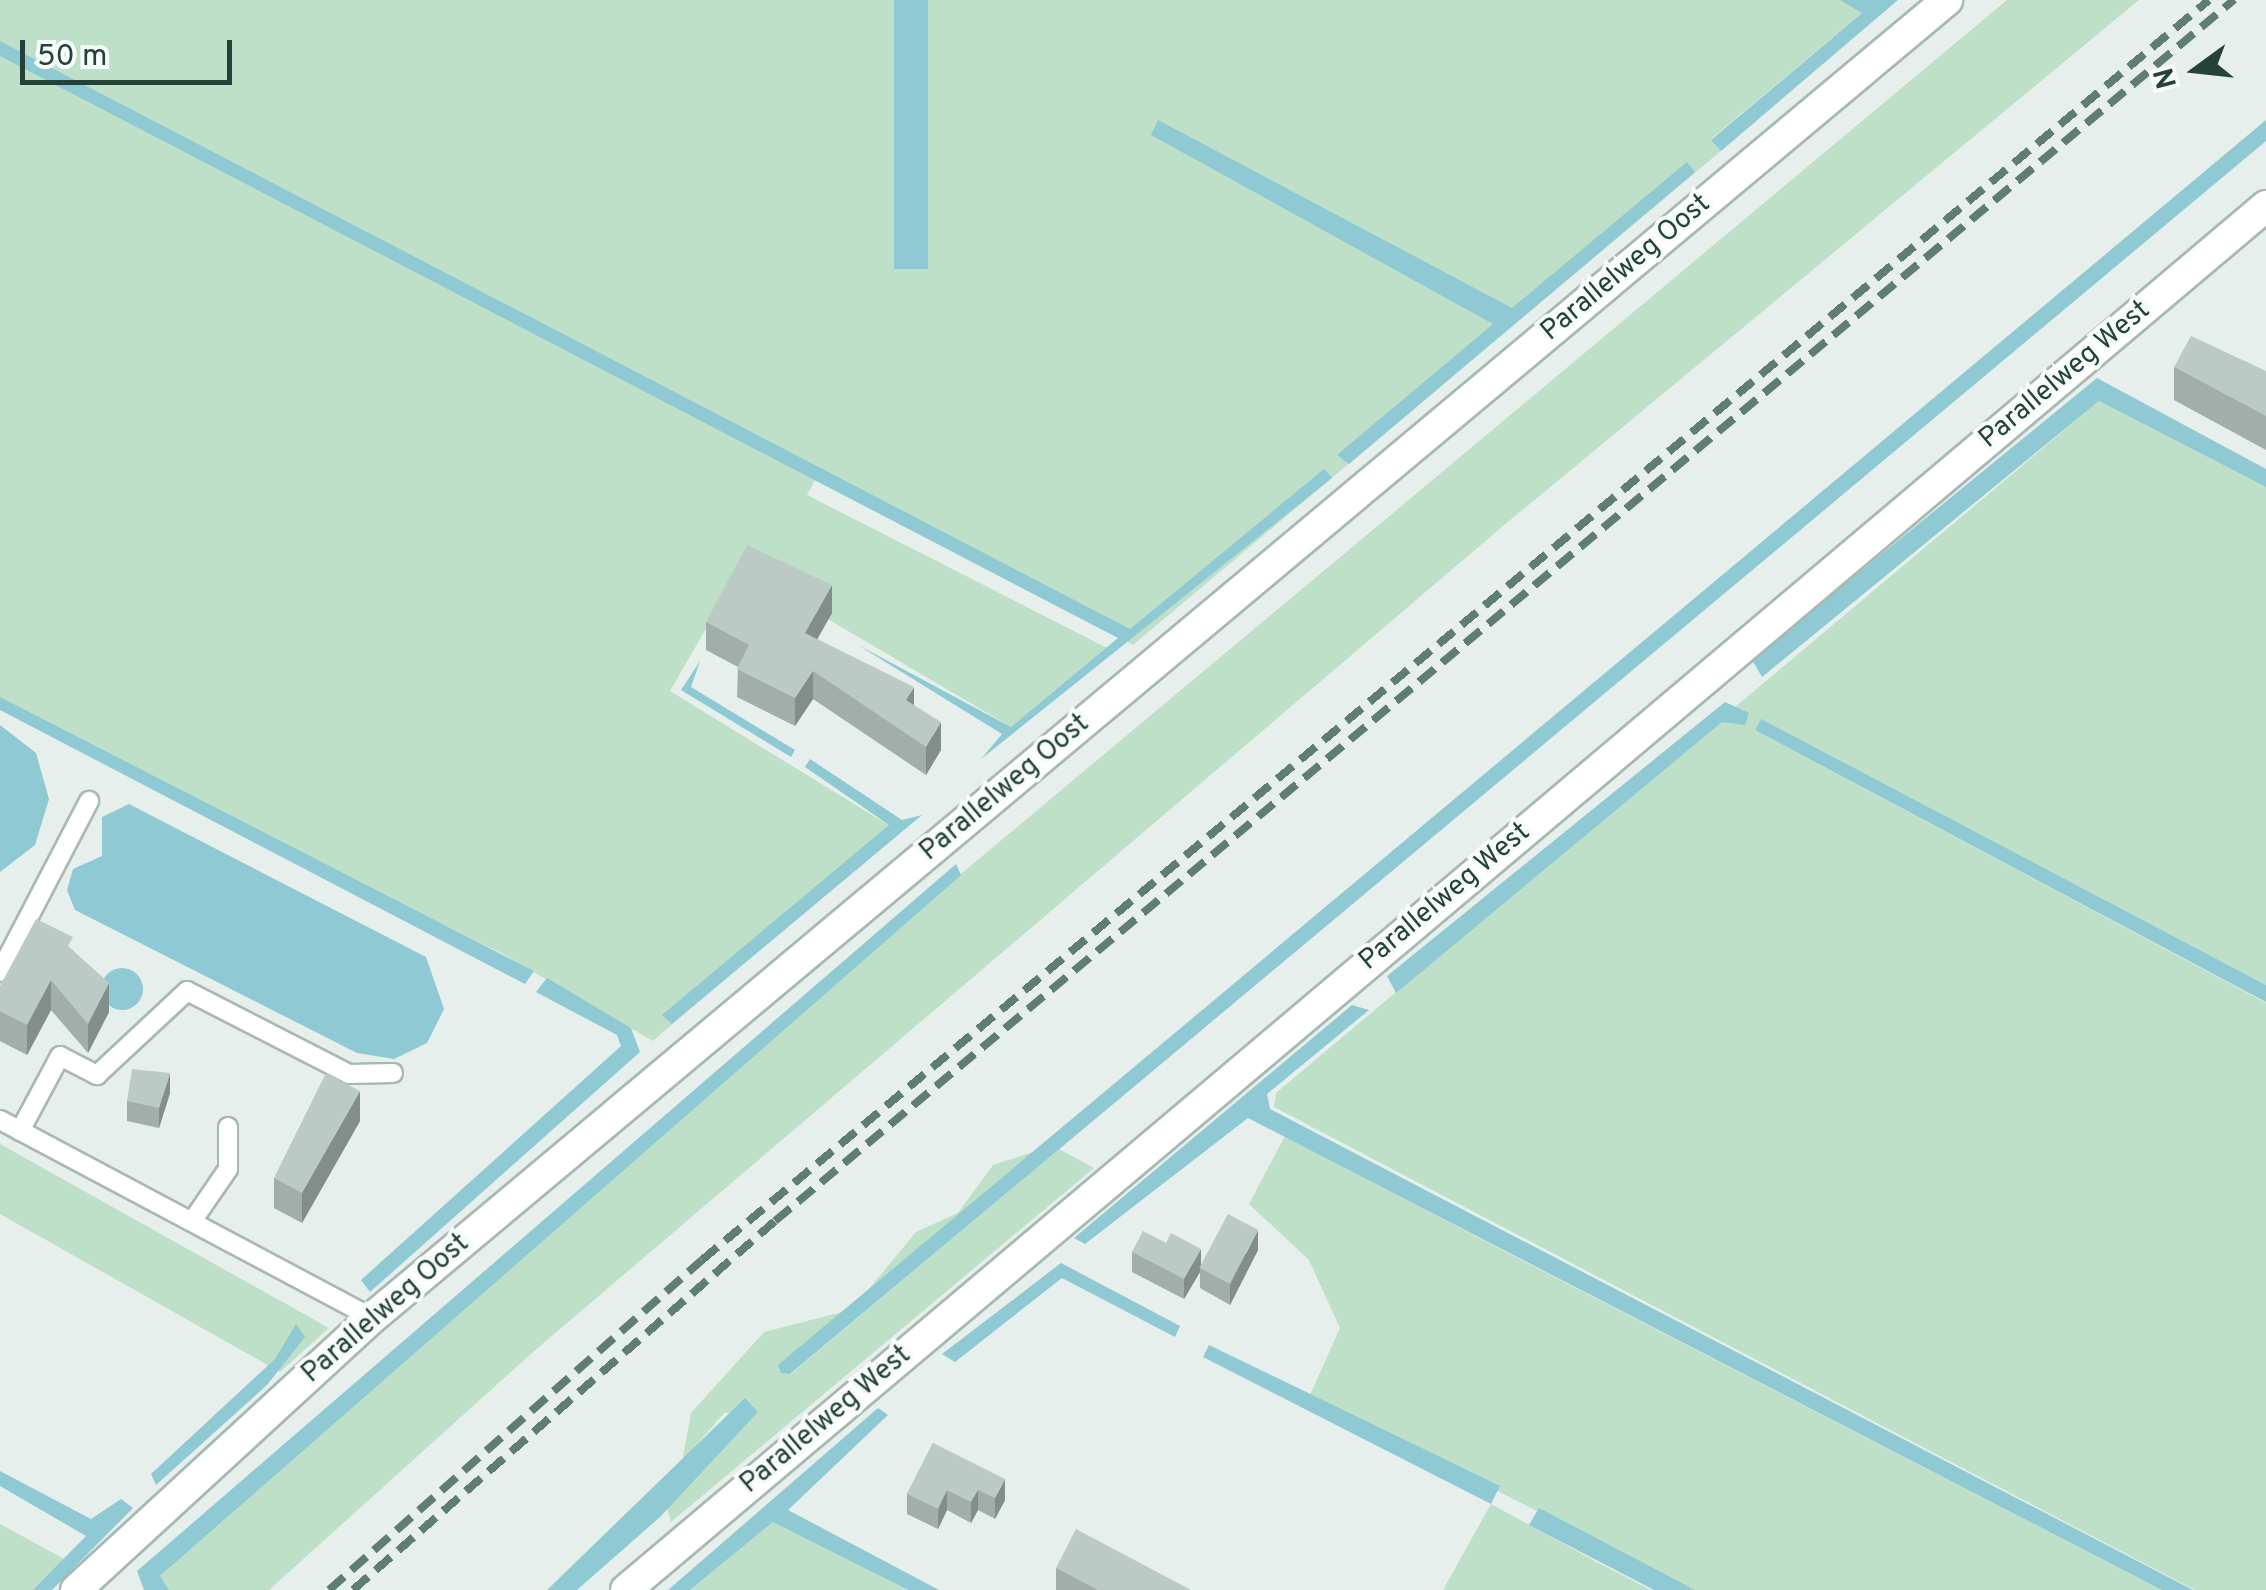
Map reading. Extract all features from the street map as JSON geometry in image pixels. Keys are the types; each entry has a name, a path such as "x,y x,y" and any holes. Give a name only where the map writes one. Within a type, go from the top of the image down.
{"street":[{"name":"Parallelweg Oost","path":"76,1590 372,1318 1947,0"},
{"name":"Parallelweg West","path":"626,1590 2266,206"}],"lane":[{"path":"0,972 90,800"},
{"path":"20,1130 60,1056 97,1075 187,991 349,1074 393,1073"},
{"path":"0,1120 372,1318"},
{"path":"194,1220 228,1169 228,1127"}],"green space":[{"path":"0,0 1840,0 1863,12 1711,139 1721,151 1133,645 792,467 815,480 807,495 1107,648 1011,727 741,568 670,691 895,829 653,1041 503,954 0,707"},
{"path":"2007,0 2139,0 1503,526 533,1352 269,1590 169,1590 159,1577 962,873"},
{"path":"2099,401 2266,487 2266,985 1761,720 1755,730 2266,1003 2266,1590 2195,1590 1274,1107 1276,1093"},
{"path":"1285,1136 2162,1590 1691,1590 1310,1395 1340,1328 1309,1260 1249,1204"},
{"path":"0,1144 329,1328 280,1372 0,1214"},
{"path":"1059,1149 1094,1168 671,1522 667,1508 758,1412 724,1413 682,1462 691,1413 764,1332 842,1312 779,1365 791,1374"},
{"path":"1033,1152 868,1290 916,1232 958,1213 993,1165"},
{"path":"1491,1504 1593,1560 1651,1590 1443,1590"},
{"path":"773,1522 781,1524 907,1590 690,1590"},
{"path":"0,1524 66,1560 33,1590 0,1590"}],"water":[{"path":"894,0 928,0 928,269 894,269"},
{"path":"1840,0 1898,0 1721,151 1711,140 1862,13"},
{"path":"0,41 1130,629 1324,469 1332,478 981,759 1002,734 858,645 1011,727 1118,638 0,56"},
{"path":"1158,120 1512,308 1687,162 1695,172 1349,464 1337,455 1493,324 1151,135"},
{"path":"2266,120 2266,141 790,1374 781,1373 778,1365"},
{"path":"2097,378 2266,469 2266,487 2099,401 1762,677 1752,660"},
{"path":"700,661 691,687 795,750 791,757 681,690"},
{"path":"0,697 534,971 525,984 0,710"},
{"path":"1725,702 1749,713 1745,725 1722,722 1396,993 1387,976"},
{"path":"1761,719 2266,985 2266,1002 1755,730"},
{"path":"0,725 36,753 49,799 35,845 0,872"},
{"path":"810,759 902,820 922,815 672,1024 662,1015 889,825 805,767"},
{"path":"129,804 426,957 444,1009 427,1043 394,1059 357,1053 75,910 67,890 73,869 102,856 102,817"},
{"path":"956,864 961,875 160,1576 169,1590 144,1590 137,1571"},
{"path":"122,968 137,974 143,989 137,1004 122,1010 107,1004 101,989 107,974"},
{"path":"547,978 631,1028 640,1052 370,1292 361,1280 621,1046 617,1035 536,992"},
{"path":"1352,1005 1369,1010 1267,1094 1270,1109 2193,1590 2162,1590 1248,1118 1085,1244 1074,1238"},
{"path":"1061,1263 1180,1326 1175,1337 1062,1278 955,1362 942,1354"},
{"path":"296,1324 305,1337 267,1385 156,1485 151,1474 275,1359"},
{"path":"1209,1345 1500,1486 1491,1504 1203,1357"},
{"path":"745,1398 758,1412 660,1517 577,1590 547,1590"},
{"path":"878,1408 888,1415 788,1510 939,1590 908,1590 773,1522 690,1590 668,1590"},
{"path":"0,1471 91,1519 121,1499 133,1508 52,1590 33,1590 86,1536 0,1486"},
{"path":"1539,1508 1695,1590 1654,1590 1529,1525"}],"building":[{"path":"2191,336 2266,371 2266,416 2174,367"},
{"path":"747,545 832,585 805,633 914,687 906,700 941,722 926,747 813,671 795,698 737,669 749,645 706,622"},
{"path":"36,919 73,937 68,946 109,983 88,1024 51,980 27,1025 0,1011 0,986"},
{"path":"132,1069 170,1073 159,1108 127,1101"},
{"path":"326,1073 360,1091 302,1193 274,1178"},
{"path":"1228,1214 1258,1230 1229,1284 1199,1268"},
{"path":"1143,1231 1166,1243 1171,1233 1201,1249 1184,1279 1132,1252"},
{"path":"933,1443 1005,1479 995,1498 978,1490 971,1502 947,1490 938,1509 907,1494"},
{"path":"1076,1529 1191,1590 1098,1590 1056,1568"}],"railway":[{"path":"329,1590 702,1260 2209,0"},
{"path":"353,1590 775,1221 2234,0"}]}
